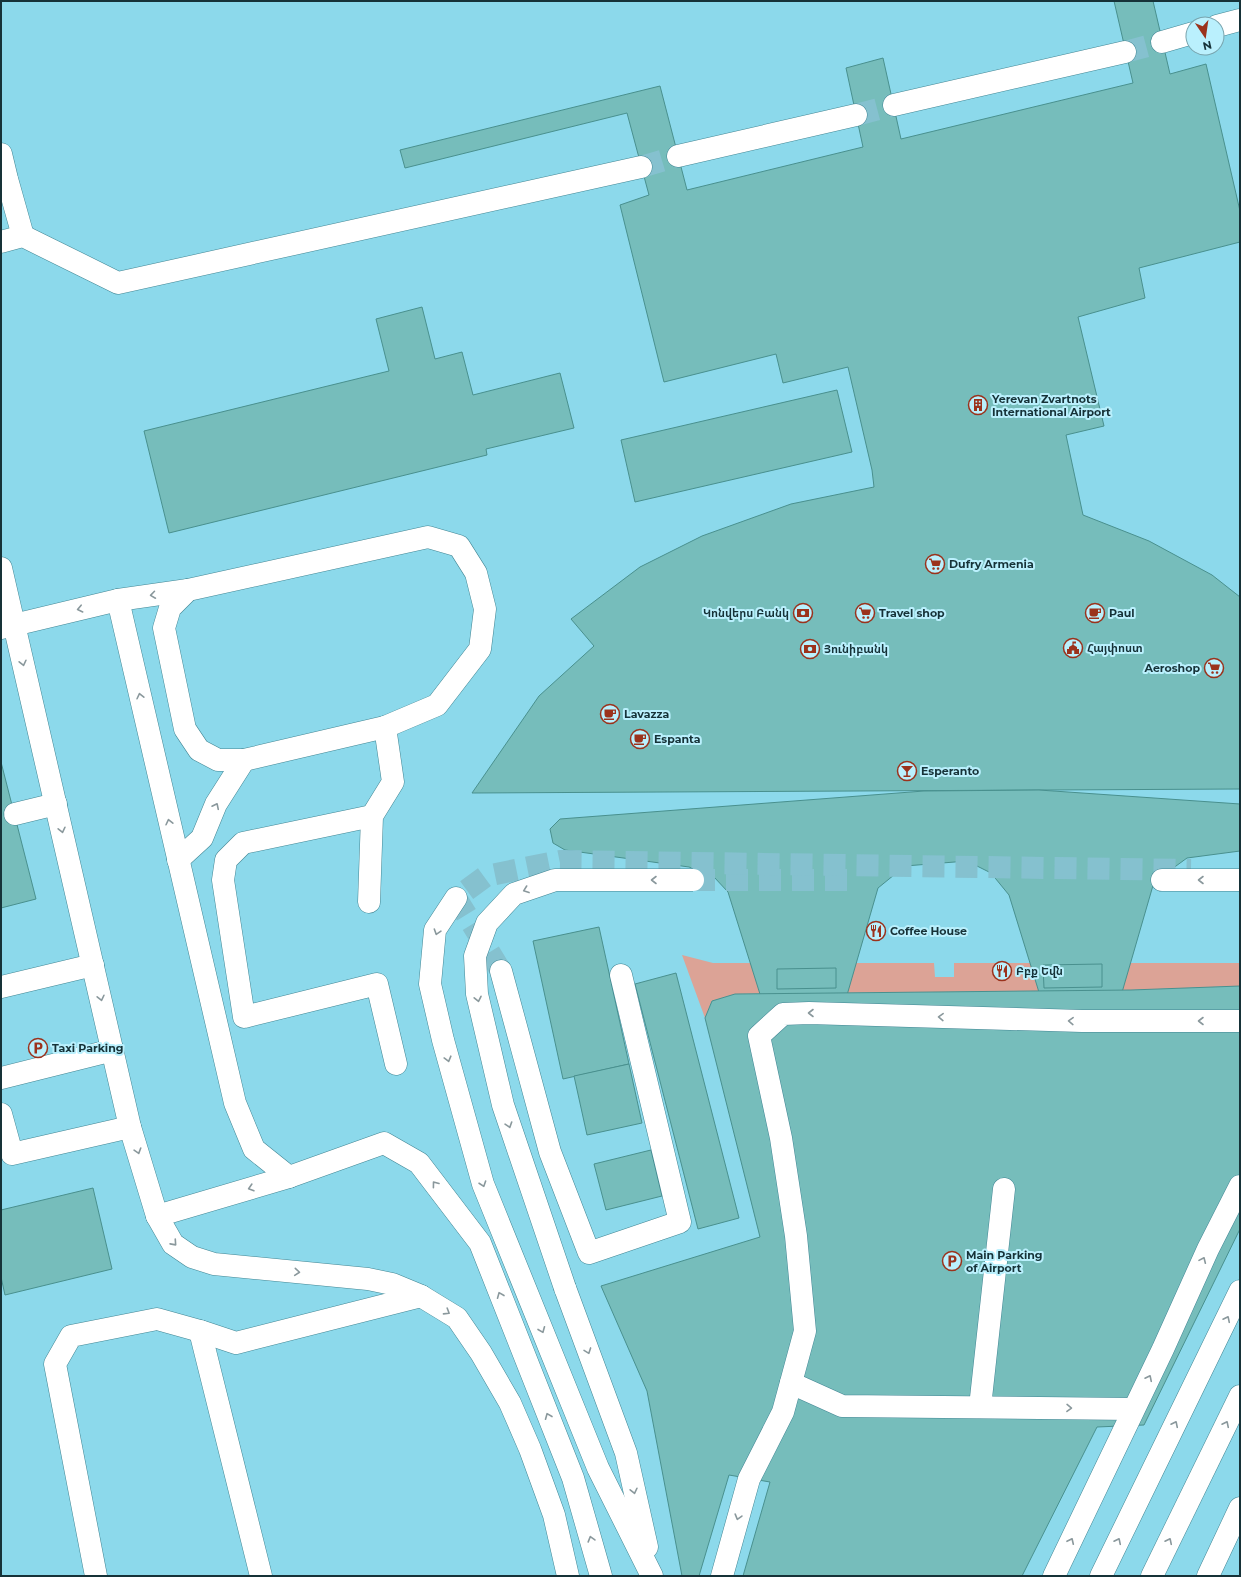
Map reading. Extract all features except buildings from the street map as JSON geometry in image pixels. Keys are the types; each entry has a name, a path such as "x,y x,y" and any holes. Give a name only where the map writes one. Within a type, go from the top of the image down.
{"lane":[{"path":"1225,24 1240,20"},
{"path":"1162,42 1185,35"},
{"path":"894,105 1124,52"},
{"path":"678,156 856,115"},
{"path":"1,154 24,236"},
{"path":"1,242 24,236 118,283 641,166"},
{"path":"8,626 118,600 188,590 428,537 459,546 476,573 485,609 480,649 436,705 385,727 244,760 218,760 199,750 185,729 164,628 170,608 188,590"},
{"path":"1,568 8,626 56,804 130,1127 157,1216 173,1244 192,1257 214,1264 368,1279 392,1284 421,1296 457,1318 481,1353 510,1403 530,1449 554,1515 568,1576"},
{"path":"118,600 235,1102 254,1149 289,1176"},
{"path":"368,902 372,816 393,782 385,727"},
{"path":"178,860 202,838 216,804 244,760"},
{"path":"14,814 56,804"},
{"path":"372,816 244,843 226,860 223,880 244,1017 377,984 396,1064"},
{"path":"653,1576 626,1453 565,1288 503,1105 477,994 475,956 487,923 514,894 555,880 693,880"},
{"path":"1162,880 1240,880"},
{"path":"456,898 435,930 430,984 443,1040 483,1184 598,1468 653,1576"},
{"path":"1,987 93,965"},
{"path":"501,971 550,1152 589,1253 680,1222 621,975"},
{"path":"722,1576 749,1479 783,1412 805,1331 796,1236 781,1138 759,1036 782,1014 809,1013 1082,1021 1240,1021"},
{"path":"1,1078 113,1050"},
{"path":"1,1114 12,1154 130,1127"},
{"path":"157,1216 289,1176 384,1144 419,1163 480,1244 573,1478 602,1576"},
{"path":"1054,1576 1163,1349 1208,1250 1240,1186"},
{"path":"980,1407 1004,1189"},
{"path":"1101,1576 1240,1291"},
{"path":"96,1576 55,1364 71,1336 157,1319 200,1330 236,1343 421,1296"},
{"path":"200,1330 261,1576"},
{"path":"791,1383 842,1406 1134,1409"},
{"path":"1152,1576 1240,1396"},
{"path":"1208,1576 1240,1508"}],"shaded area":[{"path":"1,1 1240,1 1240,1576 1,1576"},
{"path":"682,955 713,963 934,963 935,977 954,977 954,963 1240,963 1240,986 1131,990 735,994 712,1001 705,1018"}],"tunnel":[{"path":"1125,52 1162,42"},
{"path":"856,115 894,105"},
{"path":"641,167 678,156"},
{"path":"501,971 456,898 486,876 560,861 1191,870"},
{"path":"693,880 856,880"}],"place":[{"name":"Yerevan Zvartnots International Airport","path":"978,405"},
{"name":"Dufry Armenia","path":"935,564"},
{"name":"Կոնվերս Բանկ","path":"803,613"},
{"name":"Travel shop","path":"865,613"},
{"name":"Paul","path":"1095,613"},
{"name":"Հայփոստ","path":"1073,648"},
{"name":"Յունիբանկ","path":"810,649"},
{"name":"Aeroshop","path":"1214,668"},
{"name":"Lavazza","path":"610,714"},
{"name":"Espanta","path":"640,739"},
{"name":"Esperanto","path":"907,771"},
{"name":"Coffee House","path":"876,931"},
{"name":"Բբք Եվն","path":"1002,971"},
{"name":"Taxi Parking","path":"38,1048"},
{"name":"Main Parking of Airport","path":"952,1261"}]}
